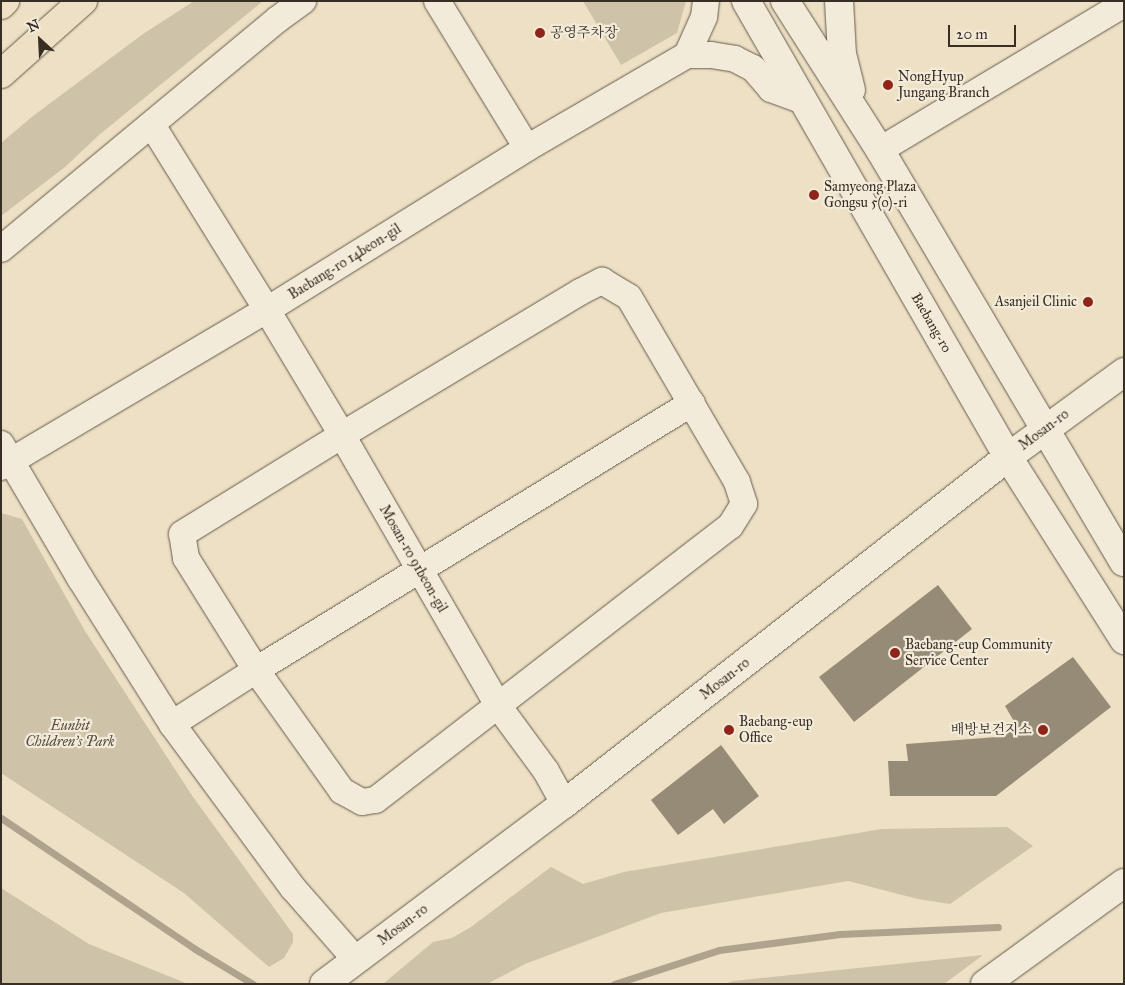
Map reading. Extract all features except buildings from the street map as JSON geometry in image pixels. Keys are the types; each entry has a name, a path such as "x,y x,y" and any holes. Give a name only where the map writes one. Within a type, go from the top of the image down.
{"highway":[{"path":"1,5 6,1"},
{"path":"1,74 82,1"}],"street":[{"path":"1,249 278,19 303,1"},
{"path":"437,1 527,148"},
{"path":"706,1 704,17 687,55 735,58 753,68 771,89 804,102"},
{"name":"Baebang-ro","path":"746,1 1008,457 1124,640"},
{"path":"785,1 880,150 1124,562"},
{"path":"839,1 842,54 859,118"},
{"path":"880,150 1120,8"},
{"name":"Baebang-ro 14beon-gil","path":"4,457 268,310 527,148 687,55"},
{"name":"Mosan-ro 91beon-gil","path":"152,125 268,310 342,435 419,572 499,706 546,771 564,804"},
{"path":"602,281 629,298 737,482 744,504 730,526 375,800 362,802 342,791 256,670 186,558 182,534 342,435 580,292 602,281"},
{"name":"Mosan-ro","path":"339,972 564,804 1044,429 1124,372"},
{"path":"172,724 256,670 419,572 692,403"},
{"path":"4,457 172,724 293,888 339,972"},
{"path":"986,984 1124,883"}],"green space":[{"path":"194,1 263,1 99,135 65,167 1,216 1,143 33,116 143,34"},
{"path":"583,1 686,1 677,33 621,65"},
{"name":"Eunbit Children's Park","path":"1,513 22,519 85,631 193,797 293,934 293,942 284,958 269,967 184,893 1,773"},
{"path":"1007,827 1033,846 950,904 918,899 848,881 661,913 525,964 487,984 383,984 433,942 452,938 471,927 551,867 583,884 624,872 882,829"},
{"path":"1,888 89,944 188,984 1,984"},
{"path":"983,955 944,984 725,984 733,981"}],"waterway":[{"path":"1,818 195,949 253,984"},
{"path":"614,984 719,950 840,934 998,927"}],"place":[{"name":"공영주차장","path":"540,33"},
{"name":"NongHyup Jungang Branch","path":"888,85"},
{"name":"Samyeong Plaza Gongsu 5(o)-ri","path":"814,195"},
{"name":"Asanjeil Clinic","path":"1088,302"},
{"name":"Baebang-eup Community Service Center","path":"895,653"},
{"name":"Baebang-eup Office","path":"729,730"},
{"name":"배방보건지소","path":"1043,730"}]}
